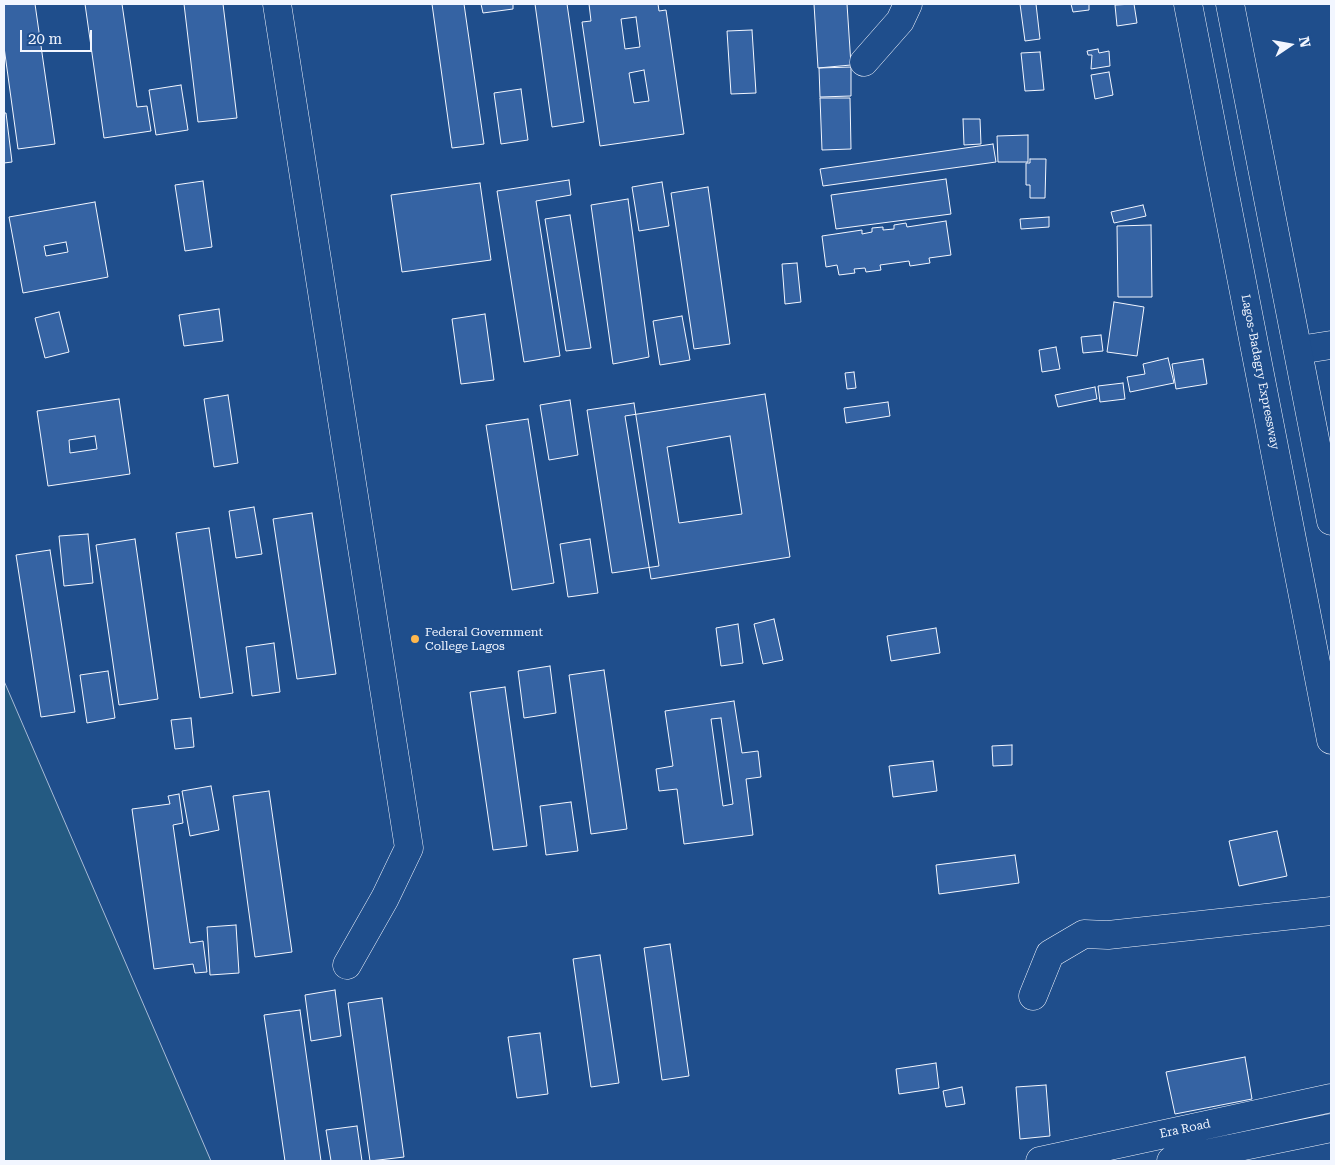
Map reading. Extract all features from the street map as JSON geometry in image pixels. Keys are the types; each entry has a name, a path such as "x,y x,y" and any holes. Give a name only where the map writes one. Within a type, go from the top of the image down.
{"main road":[{"path":"277,4 410,848 385,898 347,965"},
{"path":"864,62 900,20 908,4"},
{"name":"Lagos-Badagry Expressway","path":"1188,4 1331,740"},
{"path":"1230,4 1331,521"},
{"path":"1299,350 1331,345"},
{"path":"1033,996 1050,954 1084,934 1108,935 1331,910"},
{"name":"Era Road","path":"1040,1161 1331,1098"},
{"path":"1171,1161 1331,1128"}],"shaded area":[{"path":"4,681 211,1161 4,1161"}],"building":[{"path":"4,4 35,4 55,144 18,149 4,47"},
{"path":"85,4 122,4 137,107 147,106 151,131 104,138"},
{"path":"184,4 223,4 237,118 198,122"},
{"path":"432,4 464,4 484,144 452,148"},
{"path":"481,4 513,4 513,9 483,13"},
{"path":"535,4 567,4 584,122 552,127"},
{"path":"589,4 658,4 659,11 666,10 684,134 600,146 582,22 591,21","holes":["636,17 640,47 625,49 621,19","644,70 649,101 634,103 629,73"]},
{"path":"814,4 847,4 851,65 818,68"},
{"path":"1020,4 1036,4 1040,39 1025,41"},
{"path":"1071,4 1089,4 1089,10 1073,12"},
{"path":"1134,4 1137,23 1117,26 1115,5"},
{"path":"752,30 756,93 731,94 727,31"},
{"path":"1098,49 1099,53 1109,51 1110,66 1091,69 1092,55 1088,55 1087,51"},
{"path":"1040,52 1044,90 1025,91 1021,53"},
{"path":"851,67 851,96 820,97 819,68"},
{"path":"1109,72 1113,95 1095,99 1091,75"},
{"path":"181,85 188,130 156,135 149,90"},
{"path":"521,89 528,140 501,144 494,93"},
{"path":"820,98 850,98 851,149 822,150"},
{"path":"4,113 6,113 12,162 4,163"},
{"path":"963,119 980,119 981,144 964,145"},
{"path":"1028,135 1028,162 998,162 997,136"},
{"path":"993,144 996,162 823,186 820,169"},
{"path":"1030,159 1046,159 1045,198 1030,198 1030,185 1026,185 1026,163 1030,163"},
{"path":"946,179 951,214 836,229 831,195"},
{"path":"569,180 571,195 536,201 560,356 524,362 497,191"},
{"path":"203,181 212,247 185,251 175,185"},
{"path":"662,182 669,226 639,231 632,187"},
{"path":"480,183 491,260 402,272 391,195"},
{"path":"708,187 730,344 694,349 671,193"},
{"path":"628,199 649,357 613,364 591,205"},
{"path":"95,202 108,277 23,293 9,217","holes":["66,242 68,252 46,256 44,246"]},
{"path":"1143,205 1146,216 1114,223 1111,212"},
{"path":"570,215 591,348 566,351 545,219"},
{"path":"1049,217 1049,227 1021,229 1020,219"},
{"path":"946,221 951,255 929,258 930,263 910,266 909,261 880,265 881,270 866,272 865,268 854,269 855,273 839,275 837,265 826,267 822,236 862,230 862,234 872,232 872,228 894,229 894,225 906,223 907,227"},
{"path":"1151,225 1152,297 1118,297 1117,226"},
{"path":"797,263 801,302 785,304 782,264"},
{"path":"1114,302 1144,307 1137,356 1107,352"},
{"path":"219,309 223,341 184,346 179,315"},
{"path":"59,312 69,352 45,358 35,318"},
{"path":"485,314 494,380 461,384 452,319"},
{"path":"682,316 690,360 660,365 653,321"},
{"path":"1101,335 1103,351 1083,353 1081,337"},
{"path":"1056,347 1060,369 1042,372 1039,350"},
{"path":"1168,358 1174,383 1130,392 1127,377 1145,374 1143,364"},
{"path":"1203,359 1207,384 1176,389 1172,364"},
{"path":"854,372 856,388 847,389 845,373"},
{"path":"1123,383 1125,399 1100,402 1098,386"},
{"path":"1095,387 1097,399 1058,407 1055,395"},
{"path":"765,394 790,557 651,579 625,416","holes":["730,436 742,514 679,523 667,447"]},
{"path":"228,395 238,463 214,467 204,399"},
{"path":"119,399 130,474 48,486 37,411","holes":["95,436 97,449 70,453 69,440"]},
{"path":"570,400 578,455 549,460 540,405"},
{"path":"888,402 890,416 846,423 844,408"},
{"path":"634,403 659,566 612,573 587,410"},
{"path":"528,419 554,583 512,590 486,425"},
{"path":"254,507 262,554 236,558 229,511"},
{"path":"312,513 336,674 297,679 273,519"},
{"path":"209,528 233,693 200,698 176,533"},
{"path":"88,534 93,583 64,586 59,536"},
{"path":"135,539 158,699 119,705 96,545"},
{"path":"590,539 598,593 568,597 560,544"},
{"path":"50,550 75,712 41,717 16,555"},
{"path":"774,619 783,660 763,664 754,624"},
{"path":"738,624 743,663 721,666 716,628"},
{"path":"936,628 940,653 891,661 887,636"},
{"path":"274,643 280,692 252,696 246,647"},
{"path":"550,666 556,713 524,718 518,671"},
{"path":"604,670 627,829 591,834 569,675"},
{"path":"108,671 115,718 87,723 80,675"},
{"path":"505,687 527,846 493,850 470,692"},
{"path":"734,701 742,753 758,751 761,777 746,779 753,835 684,844 677,789 659,791 656,769 673,766 665,711","holes":["721,718 733,804 723,806 711,719"]},
{"path":"191,718 194,747 175,749 171,720"},
{"path":"1012,745 1012,765 993,766 992,746"},
{"path":"933,761 937,791 893,797 889,766"},
{"path":"211,786 219,830 190,836 182,791"},
{"path":"269,791 292,952 255,957 233,796"},
{"path":"179,794 183,823 173,825 190,943 203,941 207,972 195,973 193,964 154,969 132,809 170,804 168,796"},
{"path":"571,802 578,851 546,855 540,806"},
{"path":"1277,831 1287,876 1239,886 1229,841"},
{"path":"1015,855 1019,883 939,894 936,865"},
{"path":"236,925 239,973 210,975 207,927"},
{"path":"670,944 689,1076 662,1080 644,948"},
{"path":"600,955 619,1083 591,1087 573,959"},
{"path":"335,990 341,1036 311,1041 305,995"},
{"path":"382,998 404,1157 370,1161 348,1003"},
{"path":"300,1010 321,1161 285,1161 264,1015"},
{"path":"540,1033 548,1094 517,1098 508,1037"},
{"path":"1245,1057 1252,1099 1175,1114 1166,1072"},
{"path":"936,1063 939,1088 899,1094 896,1069"},
{"path":"1046,1085 1050,1136 1020,1139 1016,1087"},
{"path":"962,1087 965,1104 946,1107 943,1091"},
{"path":"357,1126 362,1161 331,1161 326,1130"}],"place":[{"name":"Federal Government College Lagos","path":"415,639"}]}
